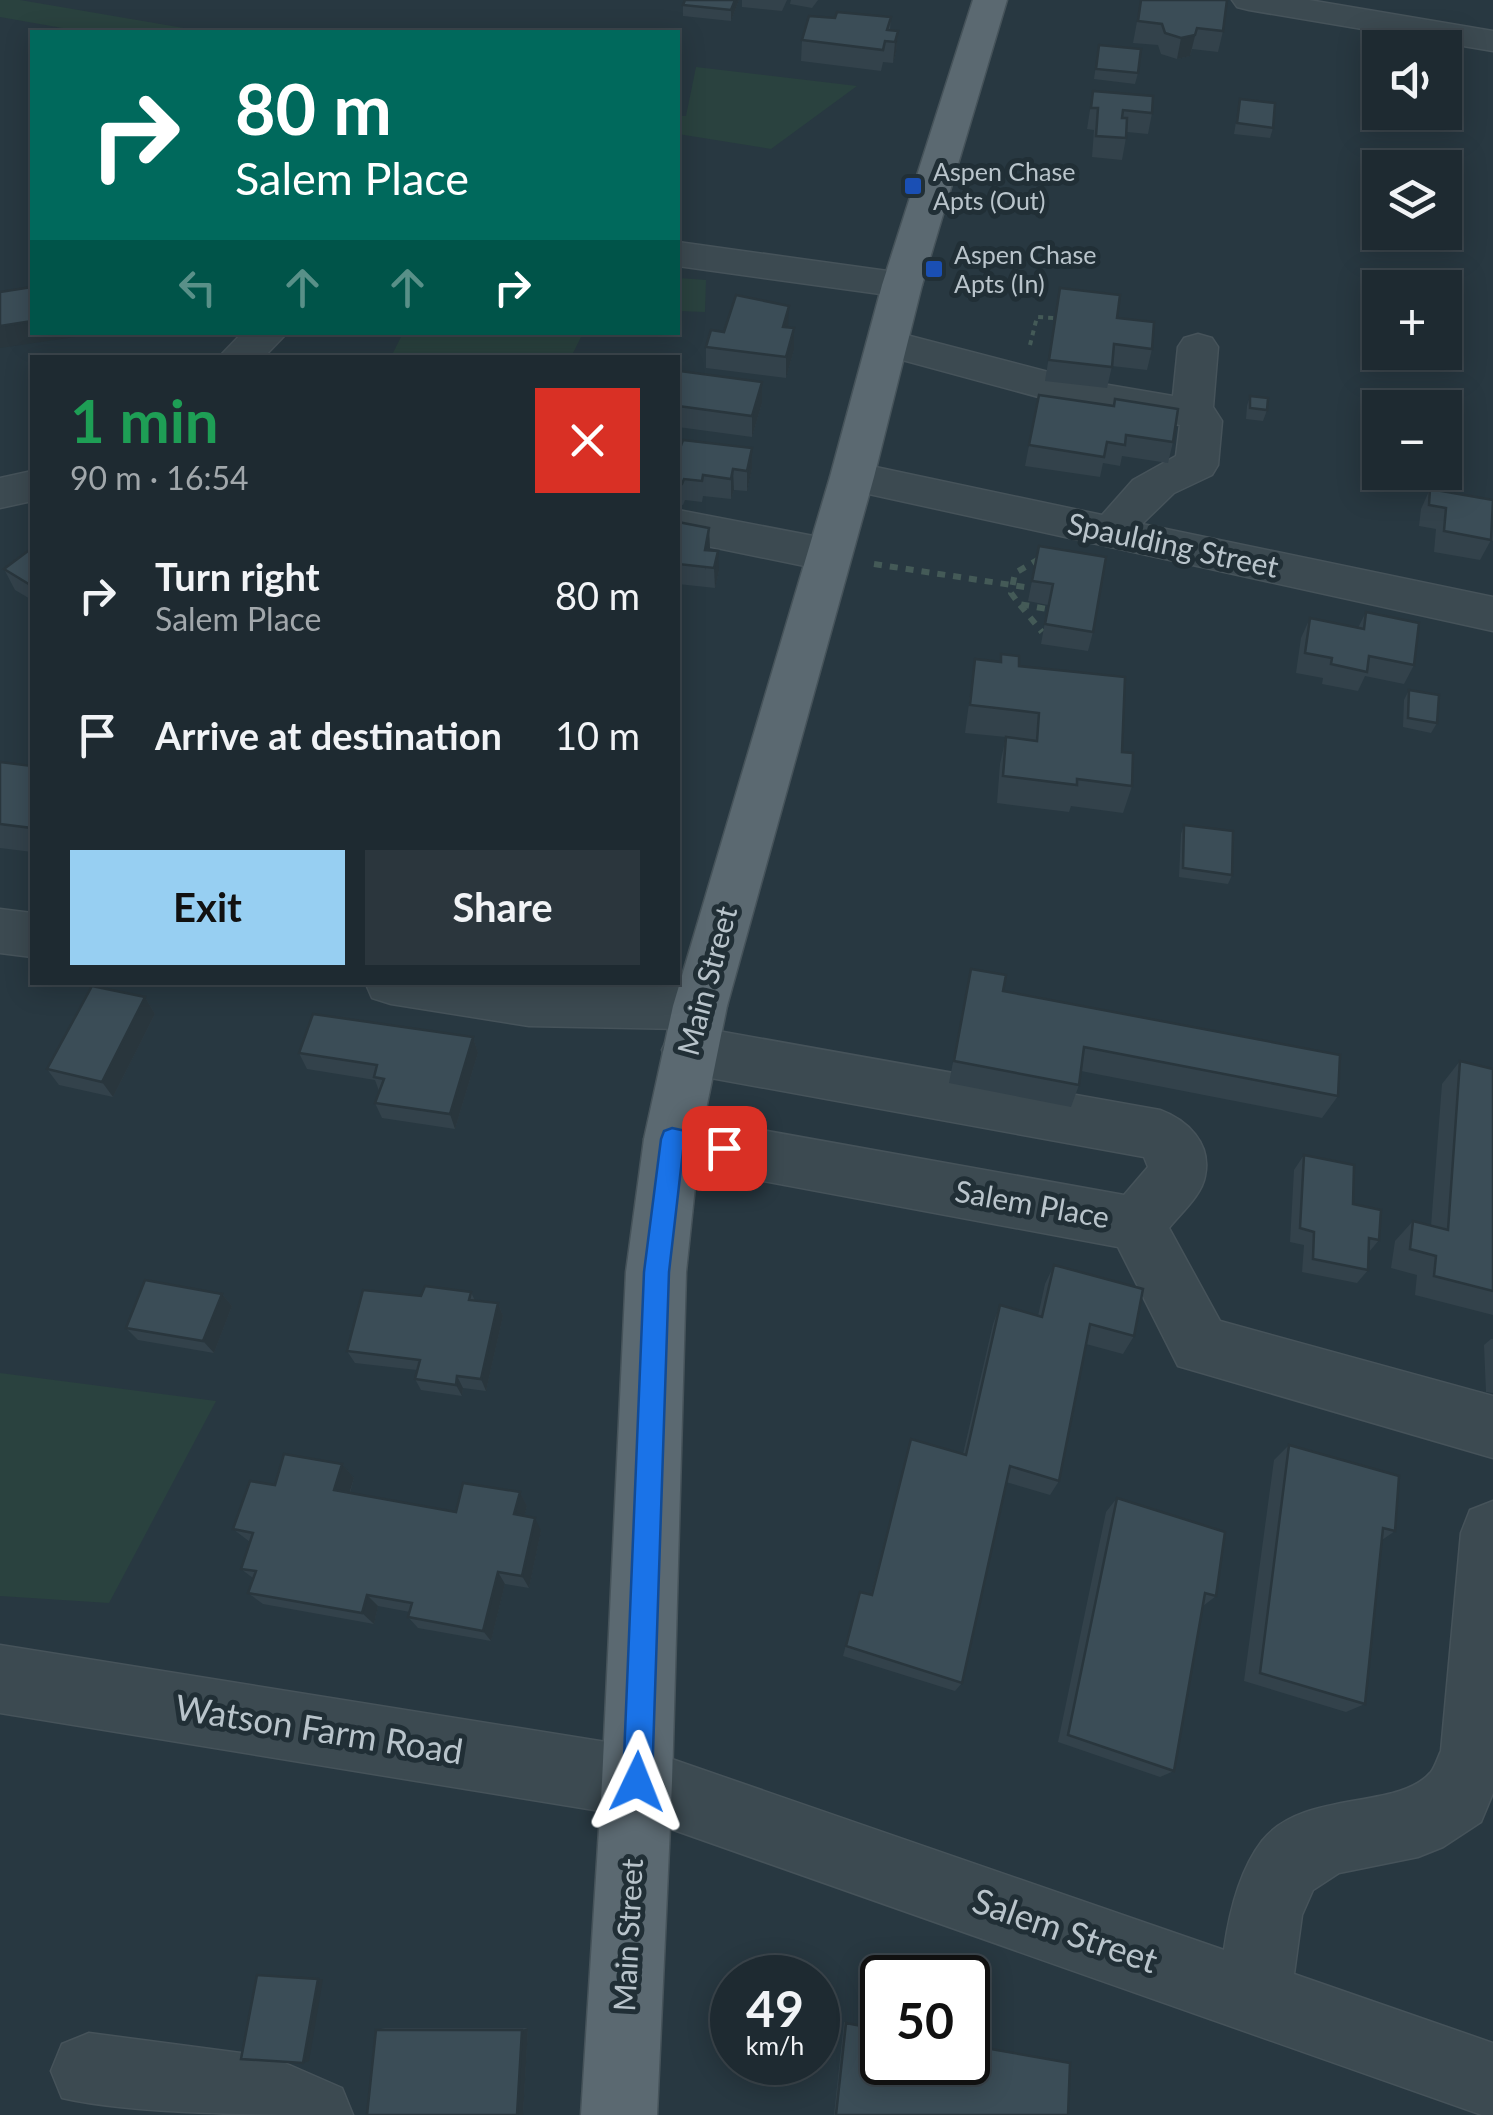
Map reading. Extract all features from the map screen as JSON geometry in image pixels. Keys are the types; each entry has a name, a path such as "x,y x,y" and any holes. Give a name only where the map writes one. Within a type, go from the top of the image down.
{"main road":[{"name":"Main Street","path":"619,2115 637,1782 656,1272 672,1139 694,1028 852,477 902,285 990,0"}],"street":[{"path":"1249,0 1493,41"},
{"path":"680,254 902,285"},
{"path":"241,355 265,335"},
{"path":"887,343 1079,394 1192,411 1200,418 1197,465 1163,477 1125,513 1094,529"},
{"path":"1192,411 1198,347"},
{"name":"Spaulding Street","path":"852,477 1493,614"},
{"path":"0,493 30,486"},
{"path":"680,525 829,555"},
{"path":"0,931 30,935"},
{"path":"411,985 694,1028 1160,1134 1175,1150 1177,1175 1136,1224"},
{"name":"Salem Place","path":"672,1139 1136,1224 1200,1346 1493,1426"},
{"path":"1254,1998 1266,1910 1288,1865 1325,1840 1418,1822 1456,1798 1476,1754 1493,1533"},
{"name":"Watson Farm Road","path":"0,1679 637,1782"},
{"name":"Salem Street","path":"637,1782 1493,2081"},
{"path":"89,2071 271,2095 314,2115"}],"path":[{"path":"1042,632 1011,593 1021,566 1048,556 1094,529"},
{"path":"829,555 1031,588"},
{"path":"1019,604 1047,609"}],"green space":[{"path":"0,0 20,0 195,30 74,30 0,17"},
{"path":"696,67 857,86 771,149 680,134 680,116 686,116"},
{"path":"680,278 706,280 705,312 680,311"},
{"path":"402,335 582,335 572,355 392,355"},
{"path":"0,1373 216,1401 109,1603 0,1596"}],"building":[{"path":"685,0 735,0 731,10 683,5"},
{"path":"1141,0 1227,0 1223,31 1197,28 1195,35 1181,38 1165,33 1162,24 1138,21"},
{"path":"837,12 891,17 887,30 898,31 895,42 885,41 883,50 802,40 809,16 835,18"},
{"path":"1099,45 1141,49 1138,73 1096,69"},
{"path":"1093,91 1153,96 1152,113 1123,110 1122,118 1127,118 1126,138 1096,136 1098,108 1091,108"},
{"path":"1240,99 1275,103 1273,128 1237,123"},
{"path":"30,287 30,321 0,326 0,292"},
{"path":"1060,288 1120,295 1117,318 1154,322 1152,349 1114,344 1112,367 1049,360"},
{"path":"736,295 789,306 783,327 794,328 786,357 706,347 711,330 724,332"},
{"path":"680,371 762,382 752,416 680,406"},
{"path":"1039,395 1114,406 1115,399 1178,409 1173,442 1126,435 1125,445 1107,442 1104,457 1029,445"},
{"path":"1250,396 1268,398 1267,410 1250,408"},
{"path":"683,440 752,448 747,471 733,469 731,479 703,475 702,481 684,479 682,484"},
{"path":"1430,490 1493,500 1491,540 1444,531 1446,508 1429,505"},
{"path":"680,522 709,528 705,550 718,551 714,568 680,564"},
{"path":"1039,546 1106,557 1093,632 1045,624 1053,584 1032,581"},
{"path":"30,550 30,585 4,569"},
{"path":"1366,612 1419,623 1414,665 1369,656 1367,672 1331,664 1332,658 1305,653 1310,618 1364,629"},
{"path":"1001,654 1019,656 1019,666 1125,677 1122,752 1133,753 1132,786 1077,779 1077,785 1003,776 1006,737 1037,741 1039,713 970,705 975,659 1001,662"},
{"path":"1409,690 1439,695 1437,723 1408,718"},
{"path":"0,762 30,766 30,828 0,824"},
{"path":"1184,825 1233,831 1232,875 1183,868"},
{"path":"971,969 1006,975 1003,991 1340,1055 1338,1096 1084,1047 1079,1085 954,1061"},
{"path":"92,986 145,997 102,1082 47,1069"},
{"path":"313,1014 473,1037 450,1114 375,1103 384,1079 374,1077 377,1065 299,1053"},
{"path":"1460,1061 1493,1069 1493,1291 1434,1276 1436,1256 1410,1249 1413,1221 1448,1230"},
{"path":"1304,1155 1354,1165 1353,1204 1381,1210 1379,1240 1369,1238 1368,1270 1313,1259 1314,1232 1300,1228"},
{"path":"1054,1265 1143,1289 1134,1336 1090,1324 1059,1481 1010,1466 962,1683 846,1646 860,1592 872,1595 911,1439 966,1455 1000,1305 1042,1317"},
{"path":"145,1280 222,1294 203,1341 126,1328"},
{"path":"425,1286 471,1292 469,1300 498,1303 481,1379 457,1376 456,1385 415,1379 420,1360 347,1351 363,1290 421,1296"},
{"path":"1289,1445 1399,1476 1395,1531 1383,1528 1365,1704 1260,1673"},
{"path":"284,1454 342,1464 334,1490 456,1512 463,1483 520,1492 514,1514 535,1518 522,1576 498,1572 483,1631 408,1617 412,1603 367,1595 362,1613 248,1593 256,1571 241,1569 253,1533 233,1529 250,1481 275,1485"},
{"path":"1117,1498 1225,1532 1216,1596 1205,1593 1174,1771 1068,1735"},
{"path":"257,1975 318,1979 303,2063 241,2059"},
{"path":"846,2023 860,2026 860,2085 990,2085 990,2049 1070,2063 1068,2115 836,2115"},
{"path":"376,2030 522,2030 517,2115 367,2115"}],"place":[{"name":"Aspen Chase Apts (Out)","path":"913,186"},
{"name":"Aspen Chase Apts (In)","path":"934,269"}],"route":[{"path":"637,1782 656,1272 672,1139 724,1148"}]}
